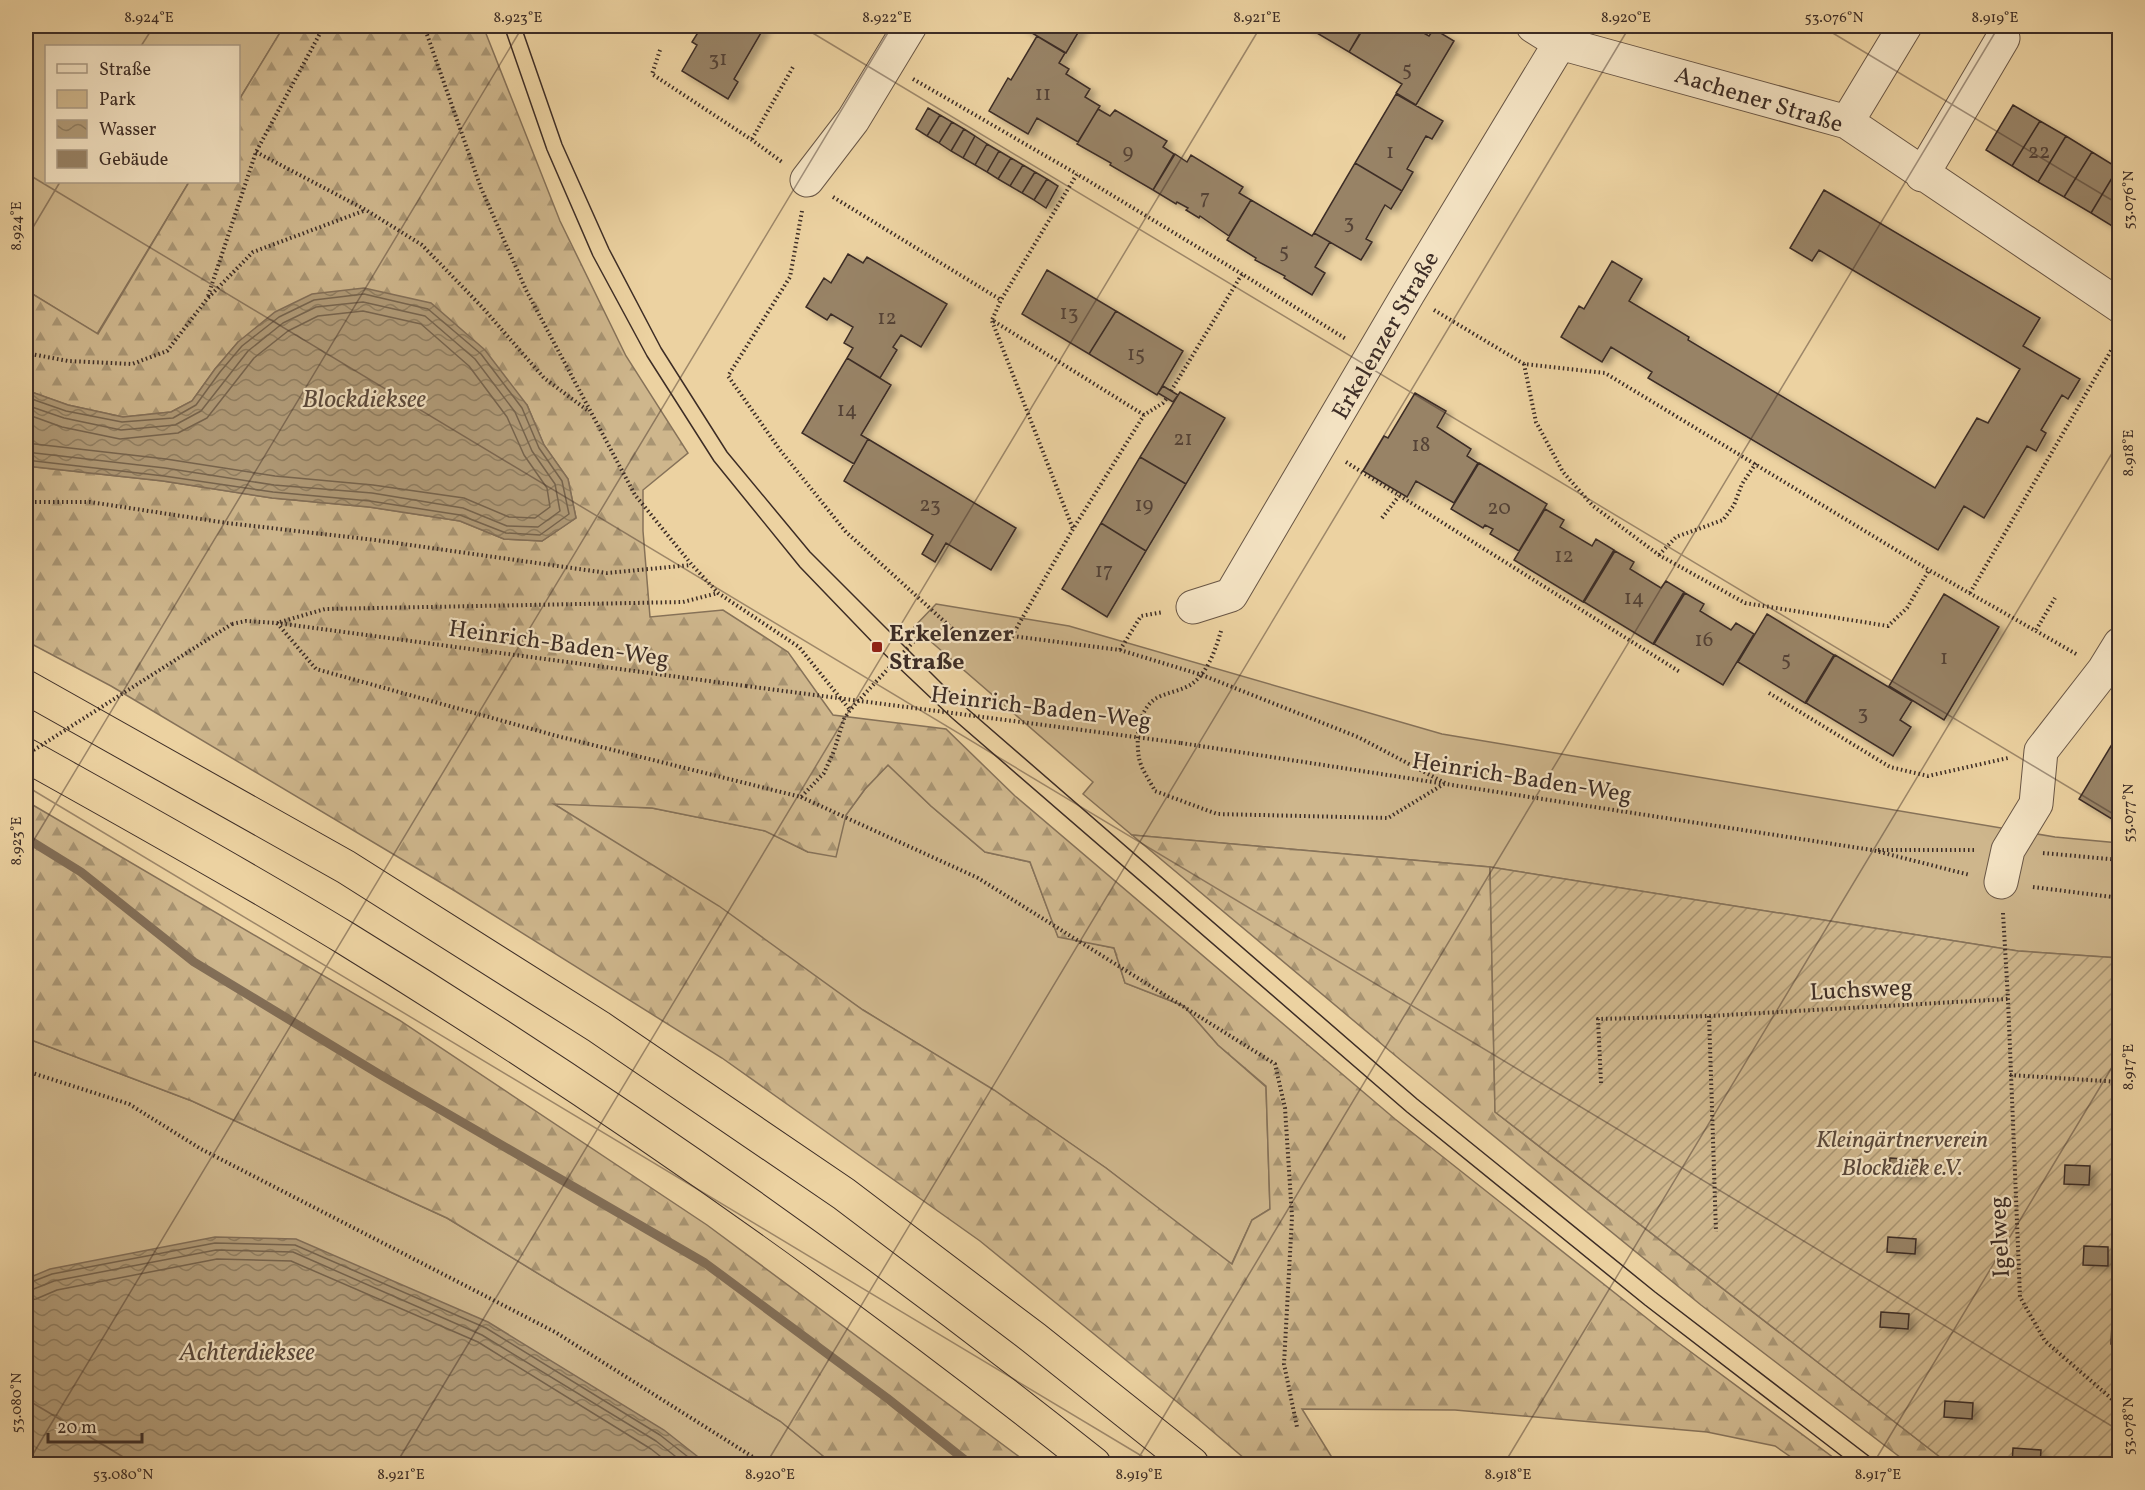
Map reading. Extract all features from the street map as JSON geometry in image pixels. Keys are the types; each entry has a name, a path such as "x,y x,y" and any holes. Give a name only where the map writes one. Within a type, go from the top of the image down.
{"highway":[{"path":"26,687 346,867 599,1027 844,1194 1034,1338 1192,1464"},
{"path":"26,755 134,815 344,938 584,1091 824,1258 993,1384 1094,1464"}],"street":[{"path":"807,180 853,120 910,26"},
{"name":"Aachener Straße","path":"1533,26 1560,43 1847,122 1922,175 2120,306"},
{"path":"1847,122 1905,26"},
{"path":"1922,175 2003,38"},
{"name":"Erkelenzer Straße","path":"1193,607 1231,595 1408,294 1560,43"},
{"path":"2001,882 2008,850 2036,804 2041,751 2112,657"}],"path":[{"path":"207,300 256,152 324,26"},
{"path":"424,26 486,198 526,290 635,495 718,593 799,647 850,710"},
{"path":"660,50 652,74 752,140 807,180 1001,300"},
{"path":"887,64 1077,174 1372,355"},
{"path":"752,140 793,67"},
{"path":"256,152 366,210 422,245 483,308 544,378 590,413"},
{"path":"1073,529 992,320 1001,300 1077,174"},
{"path":"807,180 790,277 728,376 780,450 846,531 956,632"},
{"path":"26,353 68,361 132,364 167,351 207,300 253,252 366,210"},
{"path":"1171,391 1242,274"},
{"path":"1408,294 1524,364 1605,373 1970,594 2036,630 2112,657"},
{"path":"992,320 1144,414"},
{"path":"1970,594 2120,336"},
{"path":"1524,364 1536,422 1563,472 1593,506 1659,555 1745,603 1888,626 1907,608 1929,570"},
{"path":"1012,636 1073,529 1144,414 1163,403 1167,398"},
{"path":"1320,446 1680,672"},
{"path":"1659,555 1676,537 1724,520 1734,505 1742,484 1756,463"},
{"path":"1382,518 1399,496"},
{"path":"26,502 90,502 227,523 375,540 607,573 692,565"},
{"path":"718,593 683,602 324,609 277,623 316,669 557,736 801,797 978,878 1275,1064 1285,1108 1292,1217 1284,1364 1297,1427"},
{"path":"2036,630 2055,598"},
{"path":"1120,650 1141,616 1193,607"},
{"name":"Heinrich-Baden-Weg","path":"26,755 232,624 246,621 277,623 1181,743 1872,850"},
{"path":"801,797 824,772 844,719 850,710 919,636 956,632 1012,636 1120,650 1202,675 1358,737 1445,783"},
{"path":"1202,675 1192,684 1155,699 1147,707 1138,727 1140,760 1155,791 1217,814 1388,818 1445,783"},
{"path":"1769,693 1890,766 1928,777 2041,751"},
{"name":"Igelweg","path":"2001,882 2020,1297 2045,1341 2120,1406"},
{"name":"Luchsweg","path":"1601,1083 1598,1019 1709,1016 2008,999"},
{"path":"1709,1016 1716,1232"},
{"path":"26,1071 129,1104 201,1149 555,1332 764,1464"},
{"path":"2010,1075 2120,1082"}],"green space":[{"path":"26,26 284,26 240,98 240,45 45,45 45,183 188,183 97,334 26,290"},
{"path":"284,26 483,26 560,221 626,356 688,453 643,490 643,531 650,617 723,610 788,652 833,715 946,729 1015,796 1395,1119 1668,1335 1842,1464 1801,1464 1775,1446 1707,1432 1455,1410 1302,1409 1336,1464 1251,1464 980,1241 722,1058 455,891 111,686 26,641 26,466 163,481 272,498 369,507 460,521 504,539 542,541 576,518 568,479 544,445 527,405 238,342 192,401 171,412 123,417 68,405 26,390 26,290 98,334 188,183 240,183 240,98","holes":["888,765 931,806 985,852 1030,862 1058,937 1114,948 1125,983 1184,1006 1218,1045 1266,1086 1270,1209 1252,1220 1232,1264 1106,1168 994,1090 863,1010 719,906 554,804 652,808 765,831 808,852 836,857 846,815 865,789"]},
{"path":"936,604 1069,626 1442,734 2055,837 2119,843 2119,958 2018,951 1490,867 1132,835 1083,794 1093,782 914,627"},
{"path":"888,765 931,806 985,852 1030,862 1058,936 1114,948 1125,983 1184,1006 1218,1045 1266,1087 1270,1209 1252,1220 1231,1265 1106,1168 994,1091 863,1010 553,803 652,808 766,831 808,852 846,815 865,789"},
{"path":"26,801 399,1020 707,1225 1029,1464 833,1464 780,1421 447,1218 192,1101 26,1038"},
{"path":"1132,835 1490,867 1495,1112 1949,1464 1909,1464 1701,1305 1403,1062"},
{"name":"Kleingärtnerverein Blockdiek e.V.","path":"1490,867 2018,951 2119,958 2119,1464 1949,1464 1495,1112"},
{"path":"26,1038 192,1101 447,1218 780,1421 833,1464 26,1464"}],"water":[{"name":"Blockdieksee","path":"364,288 431,303 485,350 527,405 544,445 568,479 576,518 542,541 504,539 460,521 369,507 272,498 163,481 26,466 26,390 68,405 123,417 171,412 192,401 238,342 275,312 312,294"},
{"name":"Achterdieksee","path":"215,1237 296,1239 488,1322 664,1430 707,1464 26,1464 26,1279 50,1269"}],"building":[{"path":"702,26 765,26 734,79 738,82 728,99 682,71 697,45 692,42"},
{"path":"1020,26 1082,26 1066,53"},
{"path":"1305,26 1364,26 1349,52"},
{"path":"1365,26 1411,26 1429,36 1434,29 1454,41 1416,105 1396,93 1402,84 1349,52"},
{"path":"1037,36 1065,53 1059,63 1069,69 1066,74 1090,89 1085,97 1100,106 1078,142 1037,118 1028,134 989,111 1008,78 1011,80"},
{"path":"1396,94 1443,121 1432,139 1426,136 1407,169 1413,172 1402,191 1355,163"},
{"path":"2013,105 2040,121 2012,166 1986,150"},
{"path":"928,108 940,115 927,136 916,129"},
{"path":"1098,109 1110,116 1115,110 1167,141 1163,147 1174,154 1153,190 1077,144"},
{"path":"940,115 952,122 939,143 927,136"},
{"path":"2040,121 2066,136 2038,182 2012,166"},
{"path":"952,122 964,129 951,151 939,143"},
{"path":"964,129 975,136 963,158 951,151"},
{"path":"975,136 987,144 975,165 963,158"},
{"path":"2066,136 2092,152 2064,197 2038,182"},
{"path":"987,144 999,151 987,172 975,165"},
{"path":"999,151 1011,158 998,179 987,172"},
{"path":"2092,152 2118,168 2091,213 2064,197"},
{"path":"1175,154 1187,162 1191,155 1243,187 1239,193 1251,200 1229,236 1200,216 1199,218 1186,210 1188,208 1177,202 1176,204 1153,190"},
{"path":"1011,158 1023,165 1010,186 998,179"},
{"path":"1355,163 1402,191 1391,209 1385,205 1366,239 1372,242 1361,260 1314,233"},
{"path":"1023,165 1035,172 1022,193 1010,186"},
{"path":"2118,168 2120,169 2120,224 2117,229 2091,213"},
{"path":"1035,172 1047,179 1034,200 1022,193"},
{"path":"1047,179 1058,186 1046,208 1034,200"},
{"path":"1824,190 2040,318 2023,346 2080,379 2068,399 2062,395 2041,430 2046,433 2036,451 2027,446 1984,518 1964,506 1938,550 1648,378 1652,372 1611,347 1602,362 1561,337 1579,306 1584,309 1612,261 1642,279 1629,301 1689,337 1688,340 1935,488 1977,418 1988,423 2020,369 1819,250 1812,261 1790,248"},
{"path":"1251,200 1312,236 1314,233 1330,242 1315,267 1325,273 1312,295 1227,240"},
{"path":"848,254 863,263 867,257 947,304 921,347 901,335 893,347 897,350 880,378 847,358 853,348 844,343 853,327 831,314 827,320 806,307 824,278 831,283"},
{"path":"1047,270 1116,311 1089,354 1022,314"},
{"path":"1116,311 1183,351 1157,395 1089,354"},
{"path":"847,358 891,385 861,435 868,439 854,464 802,433"},
{"path":"1163,386 1178,395 1173,402 1158,393"},
{"path":"1180,392 1225,418 1186,484 1140,457"},
{"path":"1415,393 1446,411 1437,427 1471,449 1467,456 1478,463 1454,503 1416,481 1407,497 1363,471 1384,436 1388,438"},
{"path":"868,439 1016,528 991,570 946,543 935,562 922,554 933,535 844,481"},
{"path":"1140,457 1186,484 1146,551 1101,523"},
{"path":"1479,463 1547,504 1519,551 1490,534 1493,529 1485,525 1483,528 1451,509"},
{"path":"1545,509 1564,520 1560,527 1592,546 1596,539 1614,550 1583,602 1514,560"},
{"path":"1101,523 1146,551 1107,617 1062,589"},
{"path":"1615,551 1634,562 1630,569 1661,588 1666,581 1684,592 1653,644 1584,602"},
{"path":"1685,593 1704,604 1700,611 1731,630 1736,623 1754,634 1723,685 1654,644"},
{"path":"1944,594 1999,627 1944,720 1889,686"},
{"path":"1767,614 1834,655 1805,703 1738,662"},
{"path":"1835,655 1912,701 1900,720 1911,727 1893,756 1806,703"},
{"path":"2120,731 2120,824 2079,799"},
{"path":"1890,1158 1918,1160 1917,1176 1889,1173"},
{"path":"2065,1165 2090,1166 2089,1185 2064,1184"},
{"path":"1888,1237 1916,1239 1915,1254 1887,1252"},
{"path":"2084,1246 2108,1247 2108,1266 2083,1265"},
{"path":"1881,1312 1909,1314 1908,1329 1880,1327"},
{"path":"2112,1324 2120,1325 2120,1344 2111,1344"},
{"path":"1945,1401 1973,1403 1972,1419 1944,1417"},
{"path":"2013,1448 2041,1450 2040,1464 2012,1464"}],"waterway":[{"path":"26,838 81,872 194,962 379,1074 705,1263 887,1398 970,1464"}],"tram line":[{"path":"504,26 547,150 593,256 647,356 714,461 800,567 877,647 952,718 1407,1112 1645,1305 1852,1464"},
{"path":"521,26 562,144 609,249 661,348 727,452 810,552 963,705 1417,1099 1655,1292 1879,1464"}],"place":[{"name":"Erkelenzer Straße","path":"877,647"}]}
